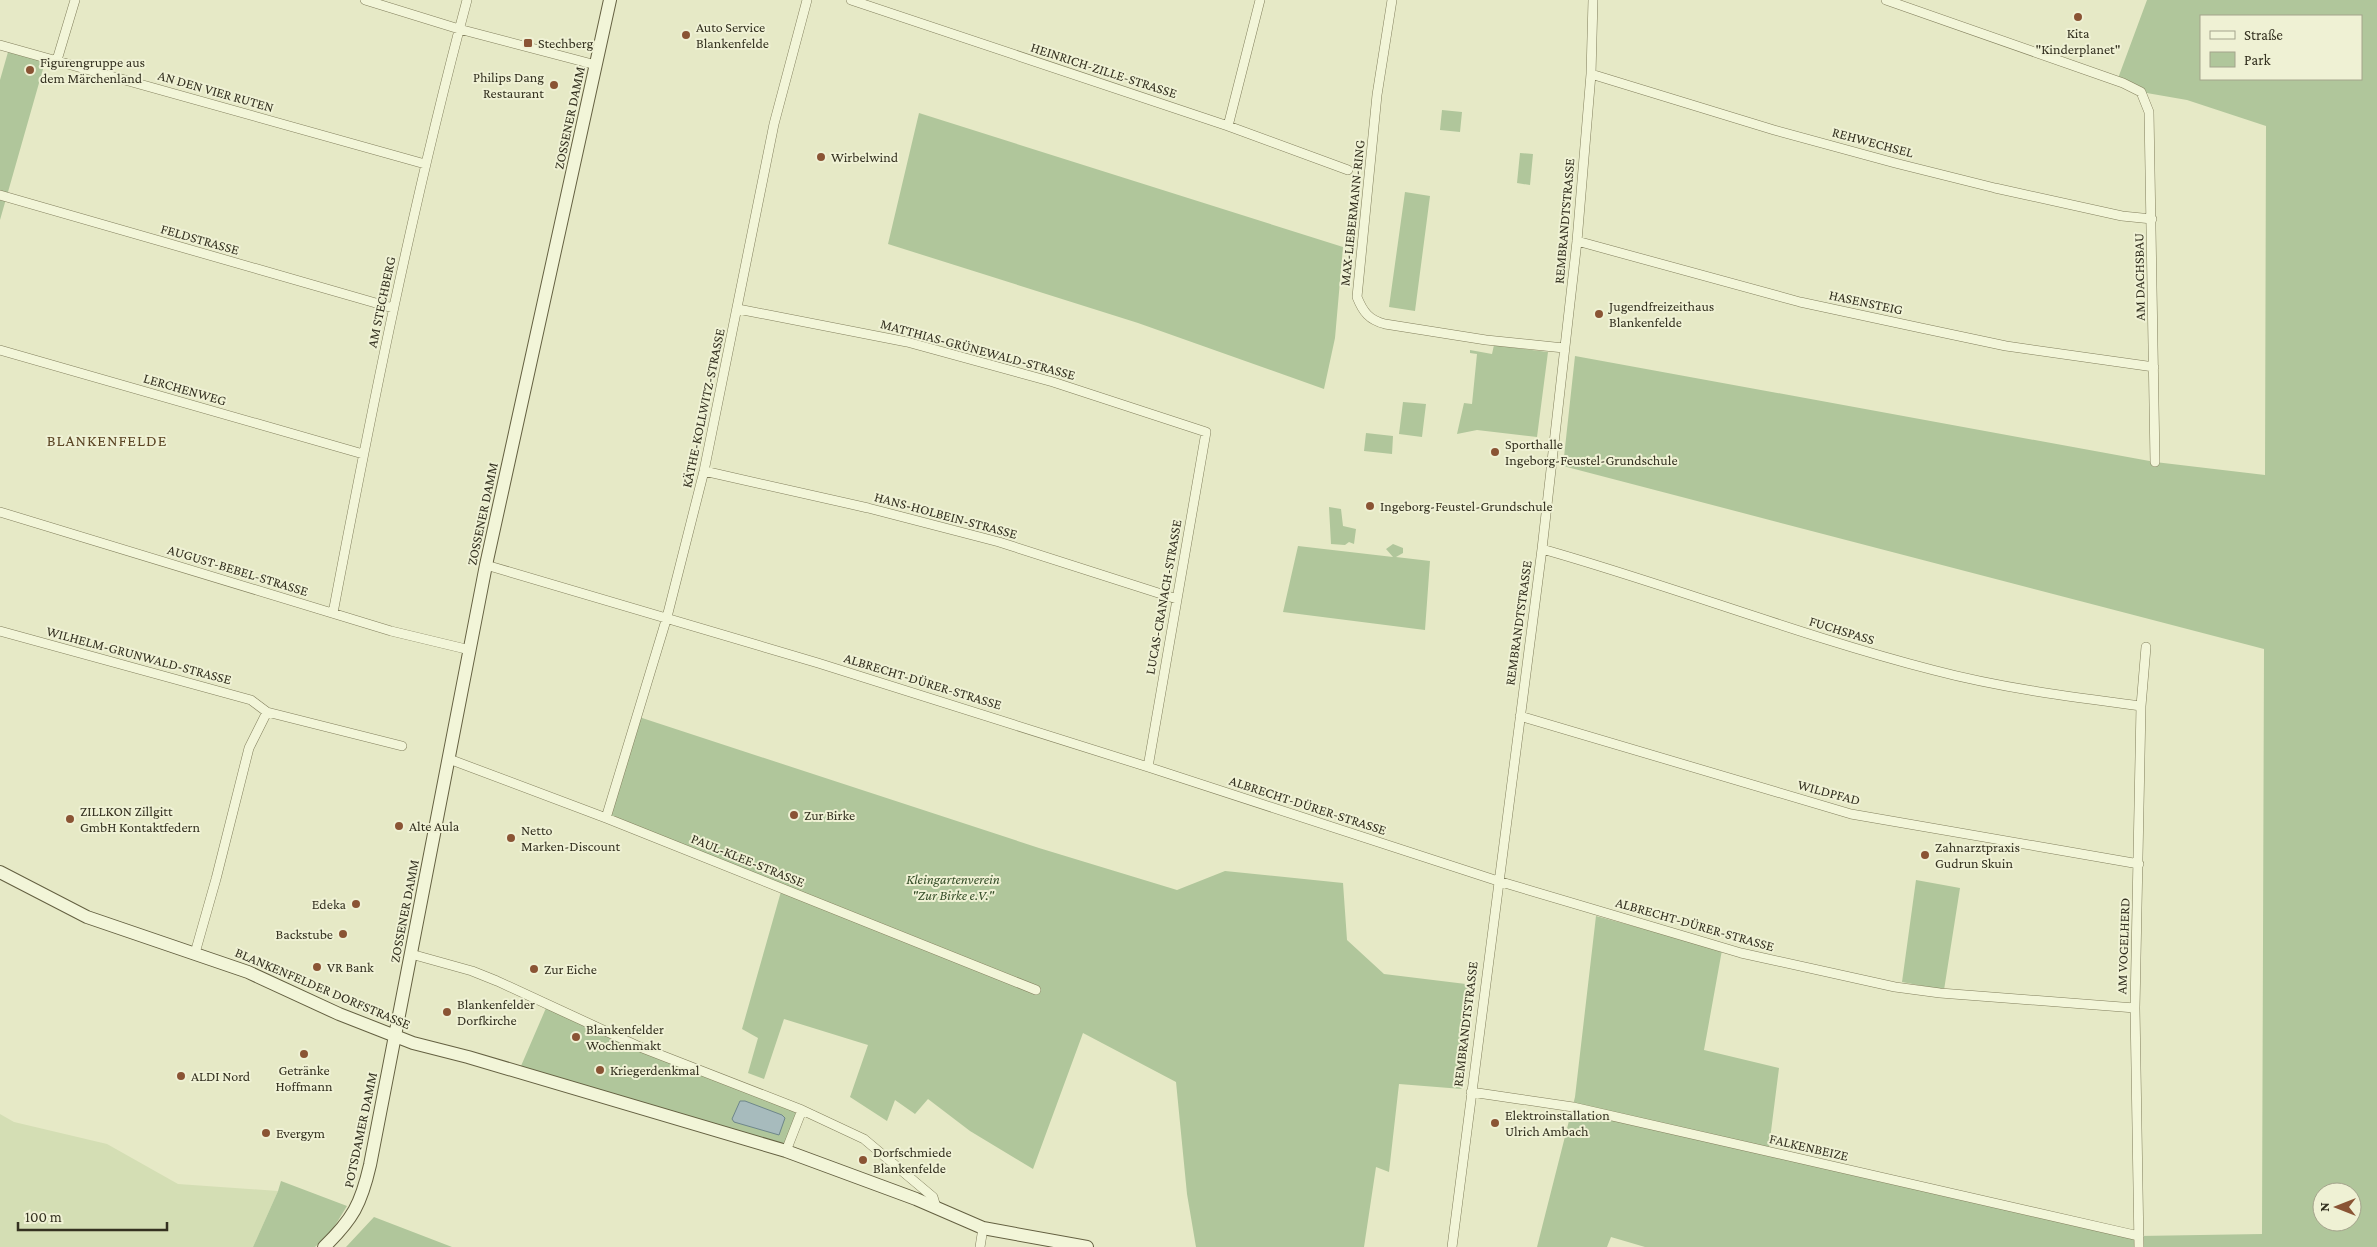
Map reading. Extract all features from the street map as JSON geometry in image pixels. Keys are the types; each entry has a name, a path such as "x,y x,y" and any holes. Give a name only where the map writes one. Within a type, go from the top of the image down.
{"main road":[{"name":"ZOSSENER DAMM","path":"394,1036 486,566 610,0"},
{"name":"BLANKENFELDER DORFSTRASSE","path":"0,872 87,917 248,972 339,1014 394,1036 786,1151 936,1207 983,1228 1086,1247"},
{"name":"POTSDAMER DAMM","path":"324,1247 346,1226 364,1190 394,1036"}],"street":[{"path":"58,60 75,0"},
{"path":"365,0 459,29 596,65"},
{"name":"AM STECHBERG","path":"333,613 393,308 425,164 467,0"},
{"name":"KÄTHE-KOLLWITZ-STRASSE","path":"606,818 667,617 704,471 774,124 807,0"},
{"name":"HEINRICH-ZILLE-STRASSE","path":"851,0 1228,126 1348,170"},
{"path":"1228,126 1260,0"},
{"name":"MAX-LIEBERMANN-RING","path":"1392,0 1377,95 1356,297 1362,310 1373,321 1385,324 1486,340 1564,348"},
{"name":"REMBRANDTSTRASSE","path":"1452,1247 1470,1092 1542,549 1577,241 1591,74 1592,0"},
{"name":"AM DACHSBAU","path":"1886,0 2123,83 2141,92 2149,112 2155,462"},
{"name":"AN DEN VIER RUTEN","path":"0,45 425,164"},
{"name":"REHWECHSEL","path":"1591,74 1774,130 1895,163 1995,188 2122,216 2152,219"},
{"name":"FELDSTRASSE","path":"0,195 393,308"},
{"name":"HASENSTEIG","path":"1577,241 1800,302 2006,346 2154,367"},
{"name":"MATTHIAS-GRÜNEWALD-STRASSE","path":"738,309 907,342 1053,382 1206,432"},
{"name":"LERCHENWEG","path":"0,350 363,454"},
{"name":"LUCAS-CRANACH-STRASSE","path":"1148,767 1206,432"},
{"name":"HANS-HOLBEIN-STRASSE","path":"704,471 868,508 999,542 1177,599"},
{"name":"AUGUST-BEBEL-STRASSE","path":"0,512 333,613 434,642 470,650"},
{"name":"FUCHSPASS","path":"1542,549 1846,646 1934,670 2022,690 2142,706"},
{"name":"ALBRECHT-DÜRER-STRASSE","path":"486,566 667,617 1148,767 1498,881 1740,952 1866,981 1940,993 2135,1008"},
{"name":"WILHELM-GRUNWALD-STRASSE","path":"0,631 251,700 267,712 402,746"},
{"name":"AM VOGELHERD","path":"2140,1247 2135,1008 2142,706 2146,647"},
{"path":"195,953 249,748 267,712"},
{"name":"WILDPFAD","path":"1520,716 1851,814 2139,864"},
{"name":"PAUL-KLEE-STRASSE","path":"449,758 606,818 1036,990"},
{"name":"BLANKENFELDER DORFSTRASSE","path":"411,954 472,971 497,981 640,1047 802,1110 864,1139 933,1197 936,1207"},
{"name":"FALKENBEIZE","path":"1470,1092 1573,1108 2139,1236"},
{"path":"786,1151 802,1110"},
{"path":"980,1247 983,1228"}],"green space":[{"path":"2147,0 2377,0 2377,1247 1645,1247 1611,1237 1607,1247 1537,1247 1575,1097 1596,916 1722,950 1704,1050 1779,1068 1769,1147 2139,1236 2262,1234 2264,649 1563,466 1575,356 2155,462 2265,475 2266,126 2187,100 2141,92 2117,81"},
{"path":"8,52 45,62 0,220 0,80"},
{"path":"1442,110 1462,112 1460,132 1440,130"},
{"path":"919,113 1343,247 1335,338 1324,389 1138,323 888,244"},
{"path":"1520,153 1533,154 1530,185 1517,183"},
{"path":"1405,192 1430,196 1415,311 1389,307"},
{"path":"1494,345 1548,352 1537,437 1477,430 1457,434 1464,403 1472,404 1477,354 1470,353 1470,350 1492,354"},
{"path":"1403,402 1426,404 1422,437 1399,434"},
{"path":"1366,433 1393,436 1392,454 1364,451"},
{"path":"1329,507 1341,509 1343,526 1356,529 1354,544 1349,542 1345,545 1331,544"},
{"path":"1393,544 1403,548 1403,553 1396,557 1430,561 1425,630 1283,612 1298,546 1393,557 1386,549"},
{"name":"Kleingartenverein \"Zur Birke e.V.\"","path":"636,716 1039,848 1177,890 1225,871 1343,883 1347,940 1384,974 1474,985 1462,1089 1399,1084 1389,1172 1376,1167 1364,1247 1196,1247 1187,1194 1176,1082 1083,1033 1033,1169 970,1131 928,1099 915,1114 895,1100 887,1121 850,1097 868,1045 784,1019 764,1079 748,1073 758,1038 742,1029 782,888 606,818"},
{"path":"1916,880 1960,888 1944,990 1902,982"},
{"path":"546,1008 802,1110 786,1151 518,1073"},
{"path":"0,1114 14,1122 107,1144 178,1184 278,1191 253,1247 0,1247"},
{"path":"281,1181 347,1206 331,1232 315,1247 253,1247"},
{"path":"374,1217 452,1247 346,1247"}],"shaded area":[{"path":"740,1101 745,1101 782,1115 785,1118 779,1135 734,1122 732,1119"}],"place":[{"name":"Kita \"Kinderplanet\"","path":"2078,17"},
{"name":"Auto Service Blankenfelde","path":"686,35"},
{"name":"Stechberg","path":"528,43"},
{"name":"Figurengruppe aus dem Märchenland","path":"30,70"},
{"name":"Philips Dang Restaurant","path":"554,85"},
{"name":"Wirbelwind","path":"821,157"},
{"name":"Jugendfreizeithaus Blankenfelde","path":"1599,314"},
{"name":"Sporthalle Ingeborg-Feustel-Grundschule","path":"1495,452"},
{"name":"Ingeborg-Feustel-Grundschule","path":"1370,506"},
{"name":"Zur Birke","path":"794,815"},
{"name":"ZILLKON Zillgitt GmbH Kontaktfedern","path":"70,819"},
{"name":"Alte Aula","path":"399,826"},
{"name":"Netto Marken-Discount","path":"511,838"},
{"name":"Zahnarztpraxis Gudrun Skuin","path":"1925,855"},
{"name":"Edeka","path":"356,904"},
{"name":"Backstube","path":"343,934"},
{"name":"VR Bank","path":"317,967"},
{"name":"Zur Eiche","path":"534,969"},
{"name":"Blankenfelder Dorfkirche","path":"447,1012"},
{"name":"Blankenfelder Wochenmakt","path":"576,1037"},
{"name":"Getränke Hoffmann","path":"304,1054"},
{"name":"Kriegerdenkmal","path":"600,1070"},
{"name":"ALDI Nord","path":"181,1076"},
{"name":"Elektroinstallation Ulrich Ambach","path":"1495,1123"},
{"name":"Evergym","path":"266,1133"},
{"name":"Dorfschmiede Blankenfelde","path":"863,1160"}],"district":[{"name":"BLANKENFELDE","path":"107,440"}]}
